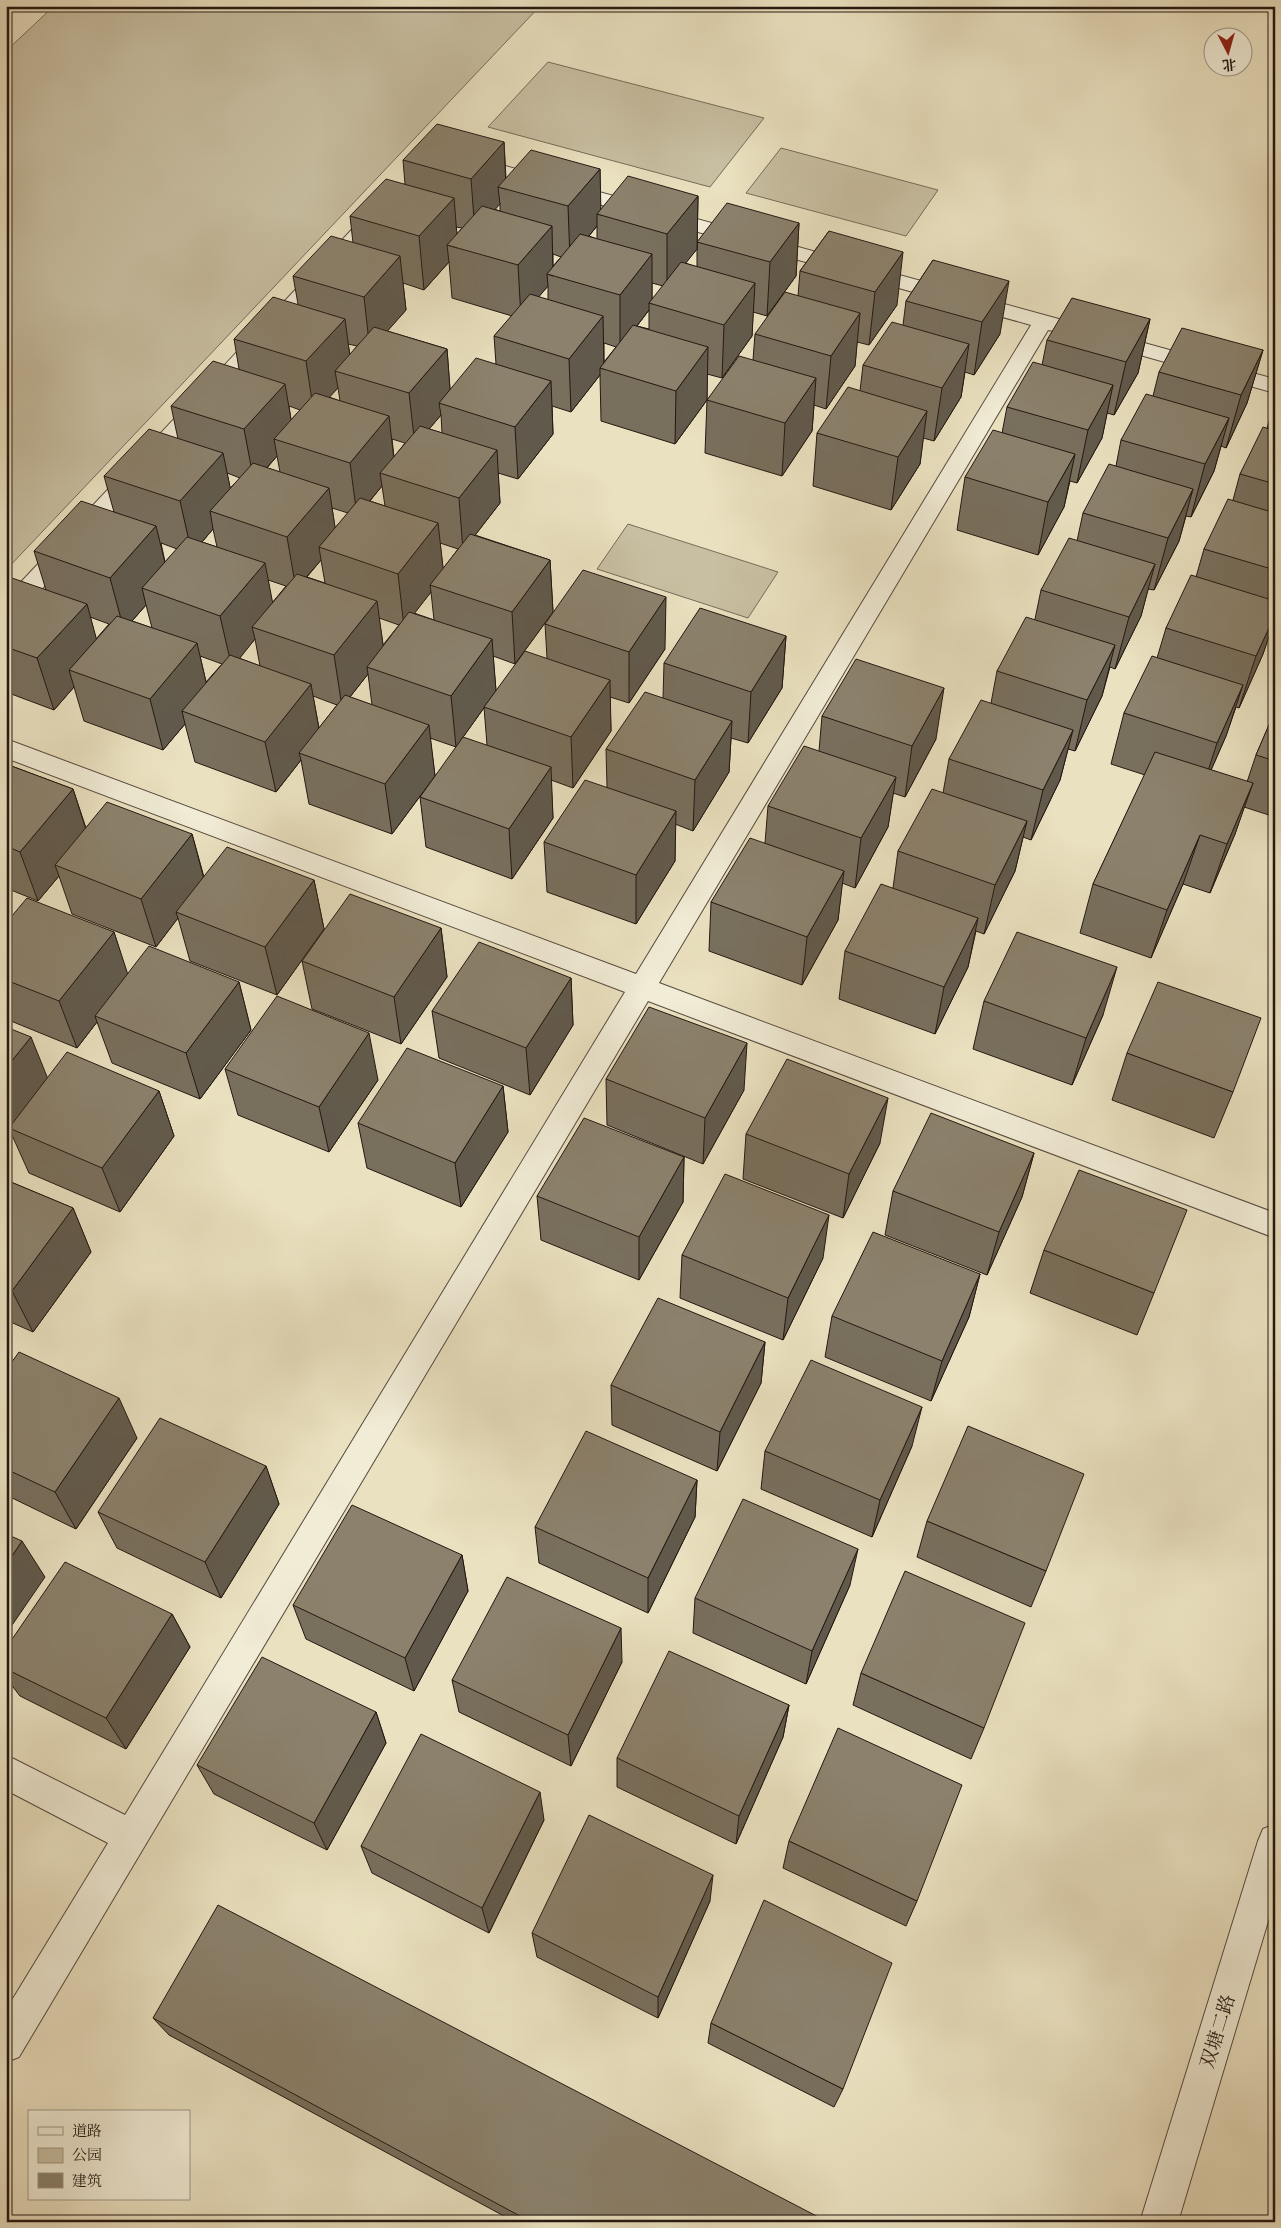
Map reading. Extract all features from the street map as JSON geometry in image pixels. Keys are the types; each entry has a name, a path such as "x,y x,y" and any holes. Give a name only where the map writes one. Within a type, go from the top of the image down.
{"street":[{"path":"454,158 1275,386"},
{"path":"6,613 394,196"},
{"path":"6,2044 1043,322"},
{"path":"6,748 1275,1226"},
{"path":"6,1772 131,1837"},
{"name":"双塘二路","path":"1159,2222 1275,1841"}],"green space":[{"path":"54,6 540,6 6,570 6,51"},
{"path":"548,62 764,118 710,187 488,127"},
{"path":"781,148 938,190 906,236 746,193"},
{"path":"628,524 778,572 748,618 597,569"}],"building":[{"path":"437,124 504,142 471,179 403,160"},
{"path":"531,150 600,169 568,206 498,187"},
{"path":"628,176 698,196 667,234 597,214"},
{"path":"386,179 454,198 419,236 350,216"},
{"path":"727,203 799,223 770,262 697,242"},
{"path":"482,206 552,226 518,265 447,245"},
{"path":"829,231 903,252 875,292 800,271"},
{"path":"580,234 652,254 620,295 547,274"},
{"path":"331,236 400,256 364,297 293,276"},
{"path":"933,260 1009,281 982,322 906,301"},
{"path":"681,262 755,283 724,325 649,303"},
{"path":"785,292 860,313 831,356 755,334"},
{"path":"530,294 603,316 569,359 494,336"},
{"path":"273,297 345,319 306,361 234,339"},
{"path":"1072,298 1150,319 1126,362 1047,340"},
{"path":"892,322 969,344 942,388 863,365"},
{"path":"633,325 708,347 676,391 600,368"},
{"path":"374,327 447,349 409,393 335,371"},
{"path":"1182,328 1263,350 1241,395 1159,372"},
{"path":"739,356 816,378 785,423 707,400"},
{"path":"476,358 551,381 515,427 439,403"},
{"path":"213,361 285,384 244,429 171,406"},
{"path":"1033,362 1113,385 1088,430 1007,407"},
{"path":"848,387 927,411 898,457 817,433"},
{"path":"315,393 389,416 350,463 274,439"},
{"path":"1146,394 1229,418 1205,464 1121,440"},
{"path":"420,426 497,450 459,498 380,473"},
{"path":"1263,427 1275,431 1275,484 1240,474"},
{"path":"149,429 223,453 180,501 104,476"},
{"path":"993,430 1075,454 1048,502 965,477"},
{"path":"253,463 329,488 287,537 210,511"},
{"path":"1109,464 1193,489 1168,538 1083,513"},
{"path":"360,498 438,523 398,574 319,547"},
{"path":"1228,499 1275,513 1275,570 1204,549"},
{"path":"81,501 156,526 110,578 34,551"},
{"path":"470,534 550,560 512,612 430,585"},
{"path":"187,537 265,563 220,616 142,588"},
{"path":"1069,538 1155,564 1129,617 1041,590"},
{"path":"583,570 666,597 629,652 545,624"},
{"path":"297,574 377,601 334,655 252,627"},
{"path":"1191,575 1275,601 1275,615 1256,656 1166,628"},
{"path":"9,577 87,604 37,658 6,647 6,580"},
{"path":"700,608 786,636 751,692 664,663"},
{"path":"409,612 492,639 451,696 367,667"},
{"path":"117,616 197,643 150,699 69,670"},
{"path":"1026,617 1115,645 1087,700 997,671"},
{"path":"525,651 610,680 571,737 484,707"},
{"path":"230,655 311,684 265,742 182,711"},
{"path":"1152,656 1243,685 1217,743 1124,713"},
{"path":"856,659 944,688 912,746 822,716"},
{"path":"645,692 732,721 695,780 606,749"},
{"path":"345,695 429,725 385,784 299,753"},
{"path":"981,700 1073,730 1043,790 949,759"},
{"path":"1275,711 1275,761 1256,755"},
{"path":"463,737 551,767 509,829 420,797"},
{"path":"804,746 896,777 861,838 768,806"},
{"path":"1155,752 1253,783 1227,844 1200,835 1167,910 1093,884"},
{"path":"6,764 73,789 20,852 6,846"},
{"path":"585,780 676,811 636,875 544,842"},
{"path":"932,789 1027,821 995,885 898,851"},
{"path":"107,802 192,834 141,899 55,865"},
{"path":"750,838 844,871 807,937 711,902"},
{"path":"227,847 314,880 265,947 176,912"},
{"path":"881,884 978,918 944,987 845,951"},
{"path":"350,894 441,928 394,997 302,961"},
{"path":"27,898 114,932 59,1001 6,980 6,923"},
{"path":"1017,932 1117,967 1086,1038 984,1001"},
{"path":"479,942 571,978 526,1048 432,1011"},
{"path":"149,946 239,982 186,1053 95,1016"},
{"path":"1158,982 1261,1018 1233,1092 1127,1053"},
{"path":"277,996 369,1033 319,1107 225,1069"},
{"path":"649,1007 747,1043 705,1118 606,1079"},
{"path":"6,1027 31,1037 6,1068"},
{"path":"407,1048 503,1086 455,1163 358,1123"},
{"path":"67,1052 159,1091 102,1168 9,1128"},
{"path":"787,1059 888,1098 849,1174 746,1134"},
{"path":"931,1113 1034,1153 999,1232 893,1191"},
{"path":"584,1118 684,1157 639,1237 537,1196"},
{"path":"1079,1170 1187,1210 1154,1293 1044,1250"},
{"path":"725,1174 829,1215 788,1298 682,1255"},
{"path":"6,1180 73,1208 12,1291 6,1288"},
{"path":"873,1232 980,1274 942,1361 832,1316"},
{"path":"658,1298 765,1342 720,1432 611,1385"},
{"path":"19,1352 119,1398 55,1492 6,1469 6,1370"},
{"path":"811,1360 922,1407 880,1500 765,1451"},
{"path":"160,1418 266,1466 205,1562 98,1512"},
{"path":"968,1426 1084,1474 1046,1571 927,1521"},
{"path":"586,1431 697,1480 648,1578 535,1527"},
{"path":"743,1499 858,1549 812,1651 695,1598"},
{"path":"352,1505 462,1555 405,1658 293,1605"},
{"path":"6,1534 22,1541 6,1565"},
{"path":"65,1562 172,1614 106,1718 6,1669 6,1648"},
{"path":"905,1571 1025,1623 984,1728 861,1673"},
{"path":"507,1577 621,1628 568,1735 452,1680"},
{"path":"669,1651 789,1705 739,1816 617,1758"},
{"path":"262,1657 376,1712 314,1823 197,1765"},
{"path":"838,1728 962,1785 917,1901 789,1841"},
{"path":"421,1734 540,1792 482,1908 361,1846"},
{"path":"589,1815 713,1875 658,1997 532,1933"},
{"path":"764,1900 892,1963 843,2089 711,2023"},
{"path":"218,1905 828,2222 531,2222 153,2018"}]}
